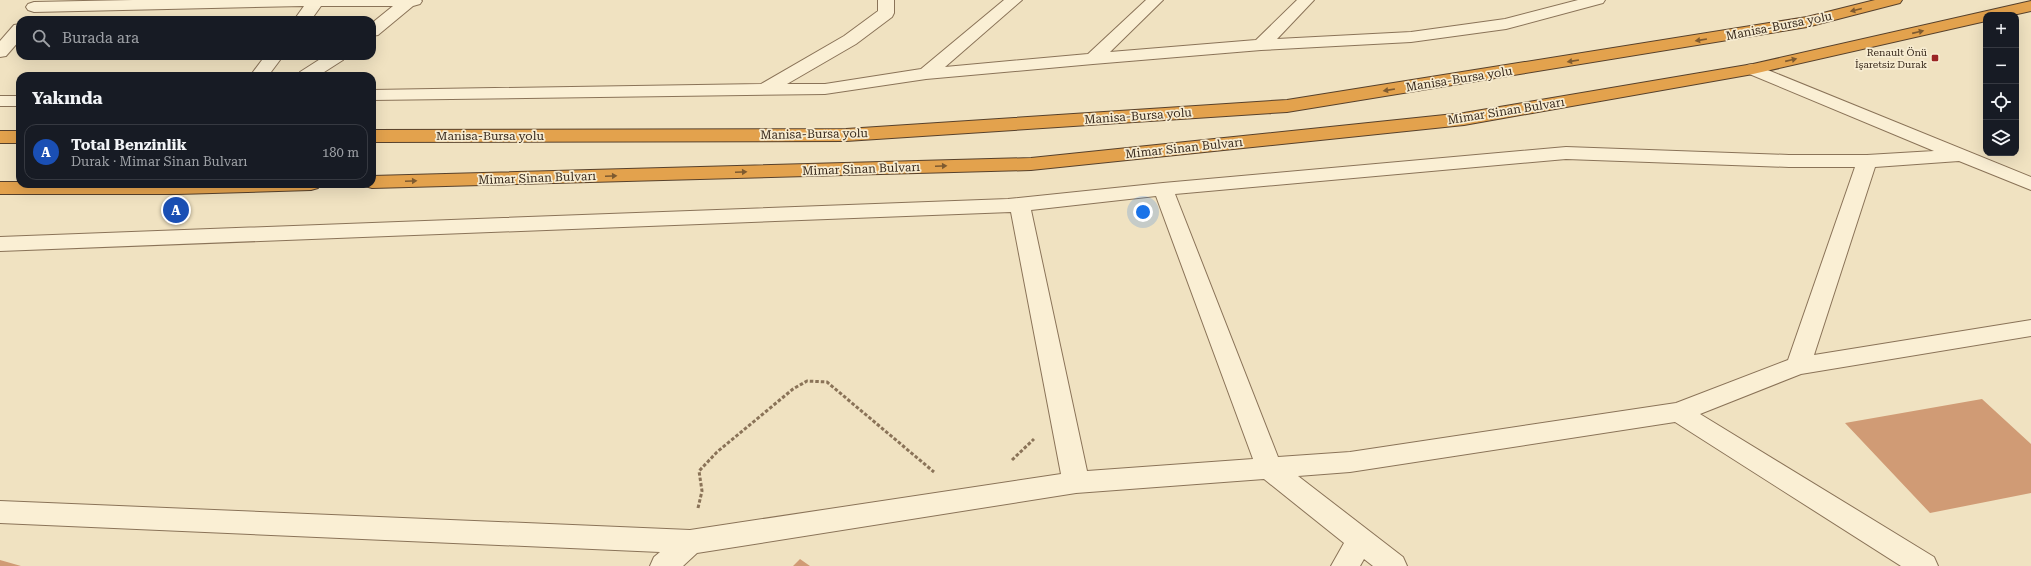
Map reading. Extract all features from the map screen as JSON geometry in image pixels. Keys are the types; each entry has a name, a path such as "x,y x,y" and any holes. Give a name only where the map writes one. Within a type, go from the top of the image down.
{"highway":[{"name":"Manisa-Bursa yolu","path":"376,136 846,135 1287,106 1807,22 1894,0"},
{"path":"2005,12 2031,6"},
{"name":"Mimar Sinan Bulvarı","path":"376,182 1031,164 1464,119 1753,69 1983,17"},
{"path":"0,137 16,137"},
{"path":"0,188 178,188"}],"street":[{"path":"305,16 317,0"},
{"path":"33,9 317,0 415,1"},
{"path":"765,90 850,40 886,13 886,0"},
{"path":"926,74 1014,0"},
{"path":"1094,59 1155,0"},
{"path":"1261,45 1306,0"},
{"path":"376,95 824,89 926,74 1094,59 1261,45 1412,37 1506,24 1597,0"},
{"path":"376,28 415,1"},
{"path":"0,52 16,34"},
{"path":"262,72 271,60"},
{"path":"312,72 331,60"},
{"path":"1753,69 2031,184"},
{"path":"0,102 16,101"},
{"path":"0,244 1020,204 1164,189 1566,153 1788,161 1867,161 1963,156"},
{"path":"1798,366 1867,161"},
{"path":"1164,189 1269,468 1393,566"},
{"path":"1020,204 1076,482"},
{"path":"0,512 690,542 1076,482 1350,462 1678,412 1798,366 2031,328"},
{"path":"1678,412 1924,566"},
{"path":"1345,566 1361,541"},
{"path":"664,566 690,542"}],"path":[{"path":"690,542 702,491 699,471 723,447 793,389 807,381 827,382 919,460 970,498"},
{"path":"1010,462 1044,428 1058,390"}],"building":[{"path":"1982,399 2031,444 2031,493 1930,513 1845,423"},
{"path":"800,559 810,566 793,566"},
{"path":"0,560 21,566 0,566"}],"place":[{"name":"Renault Önü İşaretsiz Durak","path":"1935,58"},
{"name":"Total Benzinlik","path":"176,210"}]}
